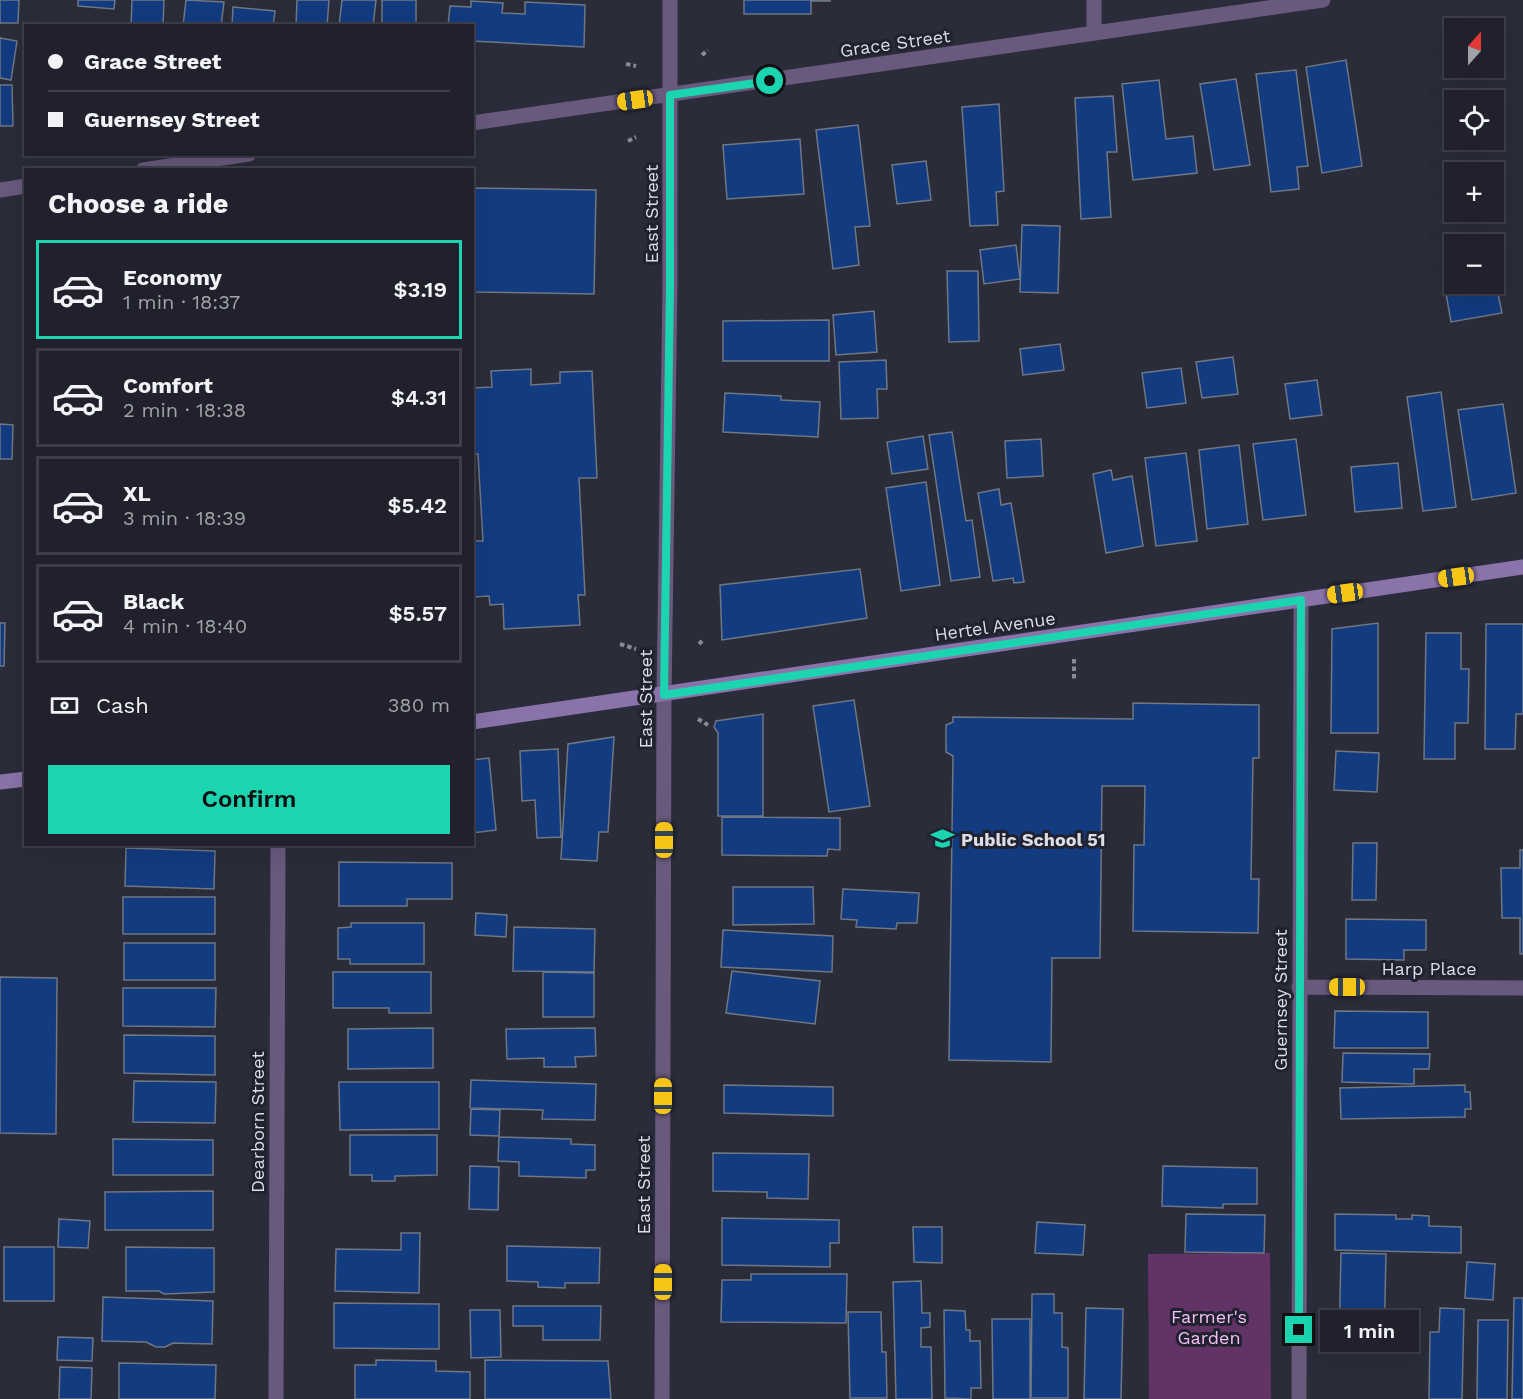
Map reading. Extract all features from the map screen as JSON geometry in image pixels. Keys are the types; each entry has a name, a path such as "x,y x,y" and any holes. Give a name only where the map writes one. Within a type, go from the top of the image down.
{"street":[{"name":"East Street","path":"662,1399 664,695 670,285 670,0"},
{"path":"1094,0 1094,33"},
{"name":"Grace Street","path":"474,123 1323,0"},
{"path":"156,168 236,156"},
{"path":"0,189 24,186"},
{"name":"Hertel Avenue","path":"474,722 1523,567"},
{"name":"Guernsey Street","path":"1299,1399 1301,600"},
{"path":"0,782 24,779"},
{"name":"Dearborn Street","path":"276,1399 278,846"},
{"name":"Harp Place","path":"1299,987 1523,988"}],"path":[{"path":"702,55 708,50"},
{"path":"626,64 636,66"},
{"path":"628,141 636,137"},
{"path":"699,644 703,640"},
{"path":"620,644 636,649"},
{"path":"1074,656 1074,681"},
{"path":"698,719 708,725"}],"green space":[{"name":"Farmer's Garden","path":"1270,1253 1271,1399 1149,1399 1148,1254"}],"building":[{"path":"0,0 19,0 18,23 0,23"},
{"path":"78,0 115,0 114,9 78,6"},
{"path":"132,0 164,0 163,24 131,24"},
{"path":"186,0 224,2 221,24 183,24"},
{"path":"297,0 329,0 327,24 296,24"},
{"path":"342,0 376,0 373,24 339,24"},
{"path":"382,0 416,0 416,24 382,24"},
{"path":"744,0 830,1 811,1 811,14 744,14"},
{"path":"471,1 503,3 502,13 525,14 525,2 585,5 584,47 474,41 474,24 448,24 450,6 471,7"},
{"path":"233,7 275,11 273,24 232,24"},
{"path":"0,38 17,41 11,80 0,78"},
{"path":"1346,60 1362,166 1322,173 1306,67"},
{"path":"1296,70 1308,166 1297,167 1299,189 1271,192 1256,74"},
{"path":"1236,79 1250,165 1214,170 1200,84"},
{"path":"1159,80 1166,139 1193,136 1197,173 1133,180 1122,84"},
{"path":"0,85 12,85 13,126 0,126"},
{"path":"1113,96 1117,152 1107,152 1111,217 1081,219 1075,98"},
{"path":"999,104 1004,191 996,192 998,225 970,226 962,107"},
{"path":"858,125 870,226 855,227 859,265 833,269 816,130"},
{"path":"800,139 804,194 727,199 723,145"},
{"path":"926,161 931,200 897,204 892,165"},
{"path":"474,188 596,190 594,294 474,292"},
{"path":"1022,225 1060,226 1058,293 1020,292"},
{"path":"1016,245 1020,279 984,284 980,250"},
{"path":"947,271 978,271 979,341 949,342"},
{"path":"1446,294 1498,294 1502,313 1451,322"},
{"path":"874,311 877,352 836,355 833,315"},
{"path":"829,320 829,361 723,361 723,321"},
{"path":"1060,344 1064,370 1023,375 1020,349"},
{"path":"1233,357 1238,394 1202,398 1196,362"},
{"path":"886,360 887,389 877,389 878,418 841,419 839,362"},
{"path":"1181,368 1186,403 1147,408 1142,373"},
{"path":"531,369 531,385 560,383 560,372 592,371 597,478 579,478 585,595 578,595 580,625 504,629 503,604 490,605 489,596 474,597 474,541 483,541 478,454 474,454 474,388 492,387 491,371"},
{"path":"1317,380 1322,415 1290,419 1285,384"},
{"path":"1441,392 1456,507 1423,511 1407,397"},
{"path":"725,393 781,396 781,400 820,402 818,437 723,432"},
{"path":"1503,404 1516,493 1472,500 1458,410"},
{"path":"0,424 13,425 12,459 0,459"},
{"path":"952,432 966,521 972,520 980,577 951,581 929,435"},
{"path":"923,436 928,469 892,474 887,442"},
{"path":"1041,439 1043,476 1007,478 1005,441"},
{"path":"1296,439 1306,515 1263,520 1253,444"},
{"path":"1239,445 1248,524 1207,529 1199,450"},
{"path":"1186,453 1197,541 1156,546 1145,458"},
{"path":"1398,463 1402,508 1355,512 1351,467"},
{"path":"1111,470 1113,480 1132,476 1143,546 1106,553 1093,474"},
{"path":"926,482 940,585 901,591 886,488"},
{"path":"999,489 1001,505 1011,503 1024,582 1014,583 1013,578 993,581 978,493"},
{"path":"860,569 867,618 722,640 720,585"},
{"path":"0,623 5,623 4,666 0,666"},
{"path":"1378,623 1378,733 1331,733 1332,629"},
{"path":"1486,624 1523,624 1523,714 1516,714 1515,749 1485,749"},
{"path":"1426,633 1461,633 1461,669 1469,669 1468,723 1455,723 1455,759 1424,759"},
{"path":"854,700 870,806 829,812 813,706"},
{"path":"1133,703 1259,705 1259,758 1253,758 1251,879 1259,879 1258,933 1133,931 1134,845 1144,845 1145,786 1102,786 1100,958 1052,958 1051,1062 949,1060 953,756 946,752 946,725 953,722 953,717 1133,719"},
{"path":"763,714 763,816 718,816 718,733 714,727 716,721"},
{"path":"614,737 608,832 599,832 597,861 561,859 568,744"},
{"path":"558,749 561,837 537,838 535,800 522,801 520,751"},
{"path":"1336,751 1379,753 1377,792 1334,790"},
{"path":"489,758 496,830 474,833 474,760"},
{"path":"722,817 840,818 840,850 828,849 827,856 722,855"},
{"path":"1353,843 1377,843 1376,900 1352,900"},
{"path":"128,846 215,846 215,847"},
{"path":"336,846 450,846 336,847"},
{"path":"126,848 215,851 214,889 125,886"},
{"path":"1520,850 1523,850 1523,954 1520,954 1520,918 1502,918 1501,868 1520,868"},
{"path":"339,862 452,863 452,899 407,899 407,906 339,906"},
{"path":"733,887 813,887 814,924 733,925"},
{"path":"843,889 919,893 917,923 897,923 896,929 856,927 857,920 841,919"},
{"path":"123,897 215,897 215,934 123,934"},
{"path":"476,913 507,915 506,937 475,935"},
{"path":"1346,919 1426,920 1426,950 1404,950 1404,960 1346,959"},
{"path":"351,923 424,923 424,964 350,964 350,959 338,959 338,928 351,927"},
{"path":"514,927 595,929 594,972 513,971"},
{"path":"723,930 833,936 832,972 721,967"},
{"path":"124,943 215,943 215,980 124,980"},
{"path":"732,971 820,981 815,1024 726,1013"},
{"path":"333,972 431,972 431,1013 389,1013 389,1008 333,1008"},
{"path":"543,972 594,973 594,1017 543,1017"},
{"path":"0,977 57,978 56,1134 0,1133"},
{"path":"123,988 216,988 215,1027 123,1026"},
{"path":"1335,1011 1428,1012 1428,1048 1334,1048"},
{"path":"433,1028 433,1068 348,1069 348,1029"},
{"path":"595,1028 596,1056 575,1057 576,1067 544,1067 544,1058 507,1059 506,1029"},
{"path":"124,1035 215,1036 215,1075 124,1073"},
{"path":"1343,1053 1430,1054 1429,1069 1414,1069 1414,1084 1342,1082"},
{"path":"471,1080 596,1084 595,1120 542,1119 543,1110 470,1108"},
{"path":"134,1081 216,1082 215,1123 133,1122"},
{"path":"339,1082 439,1082 439,1129 340,1130"},
{"path":"724,1085 833,1087 833,1116 724,1113"},
{"path":"1465,1085 1465,1092 1470,1092 1471,1109 1465,1109 1465,1117 1341,1119 1340,1088"},
{"path":"471,1109 500,1110 499,1136 470,1135"},
{"path":"350,1135 437,1135 437,1175 395,1176 395,1181 372,1181 372,1175 350,1175"},
{"path":"499,1137 571,1139 571,1144 595,1145 595,1170 586,1170 586,1178 519,1176 519,1162 498,1161"},
{"path":"113,1139 213,1140 213,1175 113,1175"},
{"path":"713,1153 809,1154 808,1199 767,1198 767,1192 713,1191"},
{"path":"470,1166 499,1167 498,1210 469,1209"},
{"path":"1163,1166 1257,1168 1257,1204 1223,1204 1223,1208 1162,1206"},
{"path":"213,1191 213,1230 105,1230 105,1192"},
{"path":"1186,1214 1265,1215 1264,1253 1185,1252"},
{"path":"1335,1214 1396,1215 1396,1219 1412,1219 1412,1215 1429,1216 1429,1226 1461,1227 1461,1253 1335,1250"},
{"path":"722,1218 839,1220 839,1243 830,1243 830,1267 722,1265"},
{"path":"59,1219 90,1221 88,1248 58,1247"},
{"path":"1037,1222 1085,1225 1083,1255 1035,1253"},
{"path":"913,1227 942,1227 942,1263 914,1262"},
{"path":"401,1233 420,1233 419,1293 335,1291 336,1249 401,1250"},
{"path":"507,1246 600,1248 599,1283 565,1283 565,1288 538,1287 538,1282 507,1281"},
{"path":"4,1247 54,1247 54,1301 4,1301"},
{"path":"126,1247 214,1248 214,1292 164,1294 159,1291 126,1291"},
{"path":"1341,1253 1386,1254 1384,1344 1339,1342"},
{"path":"1467,1262 1495,1264 1493,1300 1465,1298"},
{"path":"751,1274 847,1274 846,1323 721,1322 722,1280 751,1280"},
{"path":"921,1281 922,1313 930,1313 930,1327 921,1328 921,1347 931,1347 932,1399 896,1399 893,1282"},
{"path":"1032,1294 1054,1294 1054,1313 1062,1313 1062,1347 1068,1348 1068,1398 1031,1398"},
{"path":"103,1297 213,1301 212,1344 173,1343 165,1347 156,1347 146,1342 102,1341"},
{"path":"1514,1298 1523,1298 1523,1399 1512,1399"},
{"path":"334,1303 439,1304 439,1349 334,1348"},
{"path":"513,1306 601,1306 600,1340 543,1340 543,1326 513,1326"},
{"path":"1086,1308 1123,1309 1121,1399 1084,1399"},
{"path":"1440,1308 1464,1309 1462,1399 1429,1399 1430,1332 1439,1332"},
{"path":"470,1310 500,1310 501,1357 471,1358"},
{"path":"944,1310 965,1311 966,1330 970,1330 970,1341 980,1341 981,1388 971,1388 971,1399 945,1398"},
{"path":"848,1312 881,1312 882,1352 886,1352 887,1398 850,1398"},
{"path":"992,1319 1030,1319 1030,1399 993,1399"},
{"path":"1478,1320 1508,1320 1507,1399 1477,1399"},
{"path":"58,1337 93,1338 92,1361 57,1360"},
{"path":"376,1360 436,1361 436,1371 470,1372 470,1399 355,1399 355,1365 376,1365"},
{"path":"485,1360 608,1361 611,1399 485,1399"},
{"path":"119,1363 216,1365 215,1399 119,1399"},
{"path":"60,1367 92,1368 91,1399 59,1399"}],"place":[{"name":"Public School 51","path":"943,839"}],"route":[{"path":"770,81 670,95 670,285 664,695 1301,600 1299,1330"}]}
